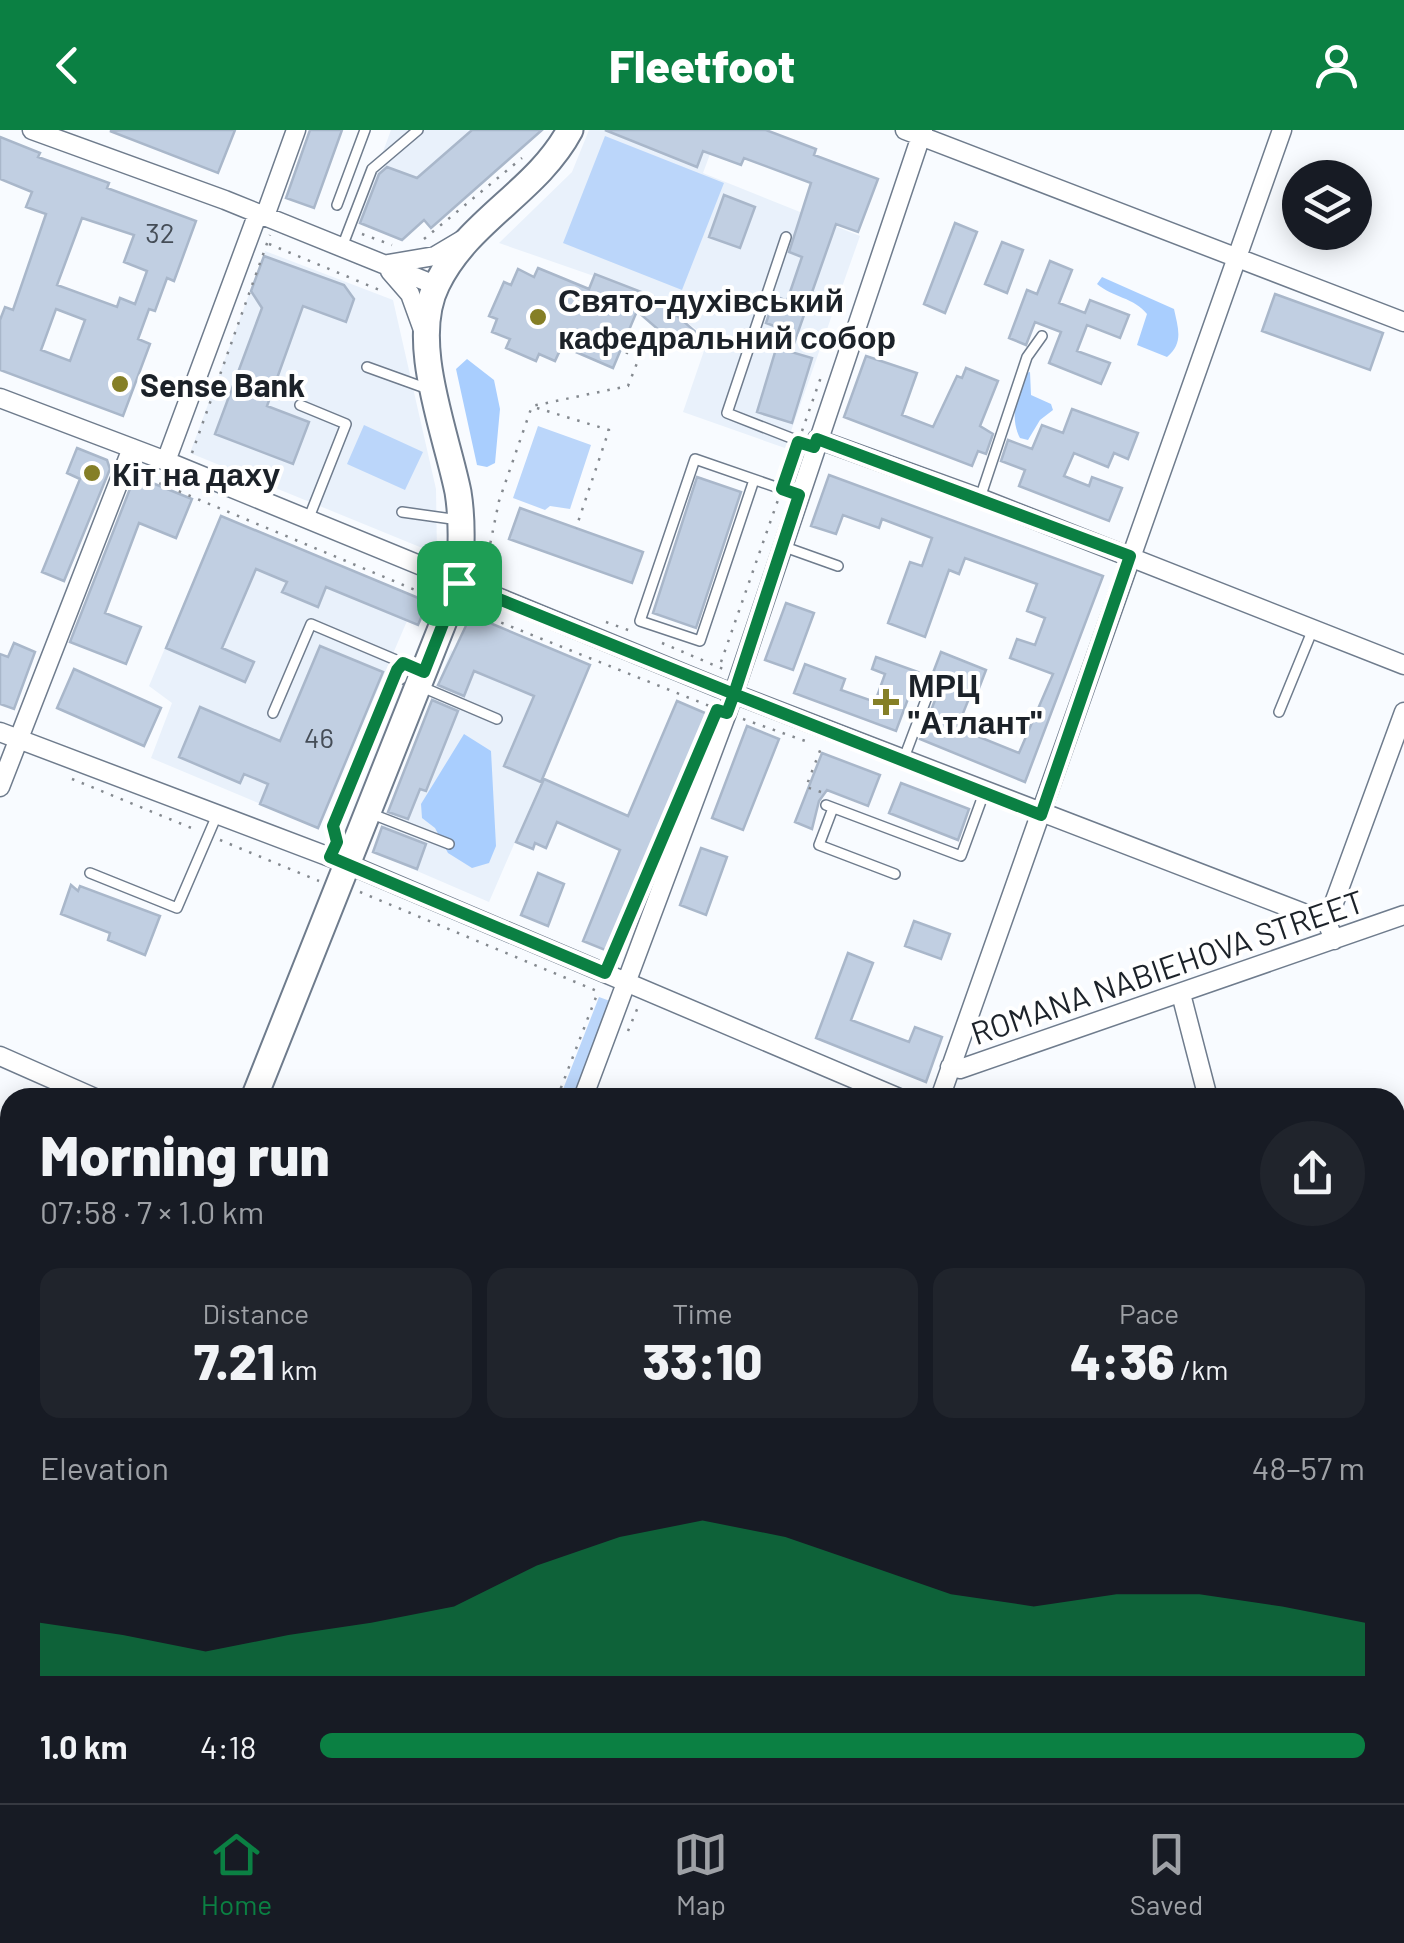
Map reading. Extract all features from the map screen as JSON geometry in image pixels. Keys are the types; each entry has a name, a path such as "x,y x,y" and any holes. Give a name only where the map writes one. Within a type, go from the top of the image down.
{"street":[{"path":"32,130 262,215 436,286"},
{"path":"166,461 296,130"},
{"path":"383,264 435,256 466,236 531,180 554,156 570,130"},
{"path":"943,1088 1282,130"},
{"path":"587,1088 734,694 782,546 790,492 916,132 1235,260 1404,322"},
{"path":"427,357 428,313 436,286 466,236"},
{"path":"258,1088 339,860 369,813 411,673 471,579 422,325 410,294 383,264"},
{"path":"0,398 308,520 471,579 734,694 1326,922"},
{"path":"810,443 980,498 1404,664"},
{"path":"0,787 132,448"},
{"path":"1334,940 1326,922 1404,712"},
{"path":"0,732 339,860 875,1088"},
{"name":"ROMANA NABIEHOVA STREET","path":"950,1067 960,1070 1404,915"},
{"path":"1182,994 1206,1088"},
{"path":"0,1056 72,1088"}],"lane":[{"path":"338,206 366,130"},
{"path":"342,247 372,169 418,130"},
{"path":"786,236 727,413 810,443"},
{"path":"980,498 1027,357 1042,336"},
{"path":"367,367 435,391"},
{"path":"300,405 346,424 308,520"},
{"path":"754,480 700,641 640,621 695,459 790,492"},
{"path":"402,512 462,521"},
{"path":"782,546 838,566"},
{"path":"273,713 311,624 497,719"},
{"path":"1280,712 1313,628"},
{"path":"903,760 930,689"},
{"path":"895,874 820,845 829,803 960,856 984,792"},
{"path":"369,813 448,844"},
{"path":"90,873 177,908 217,815"}],"path":[{"path":"424,240 522,158"},
{"path":"190,459 267,244 387,293"},
{"path":"532,406 628,386 640,358 620,350"},
{"path":"720,665 810,443 824,368"},
{"path":"532,406 609,430 576,528"},
{"path":"471,579 532,406"},
{"path":"131,472 430,593 434,601"},
{"path":"472,612 727,713"},
{"path":"339,860 333,826 411,673"},
{"path":"821,746 806,787 829,803"},
{"path":"66,777 320,882"},
{"path":"605,973 650,868"},
{"path":"356,890 598,991 562,1088"}],"shaded area":[{"path":"391,130 542,130 431,228 424,221 402,240 357,222"},
{"path":"589,130 719,130 703,173 860,236 785,448 683,412 708,339 657,298 499,243 572,172"},
{"path":"605,136 724,183 682,290 563,243"},
{"path":"265,251 393,300 436,489 437,554 190,453"},
{"path":"1102,277 1174,309 1178,341 1167,357 1137,345 1147,314 1097,284"},
{"path":"467,359 494,380 500,409 495,463 487,467 477,465 456,369"},
{"path":"1030,372 1031,395 1051,404 1053,410 1040,420 1028,440 1020,438 1015,414 1020,388"},
{"path":"364,425 423,452 405,490 347,464"},
{"path":"538,426 591,445 570,509 550,506 545,510 513,498"},
{"path":"221,515 428,602 418,625 407,621 318,828 151,758 172,703 149,686"},
{"path":"451,650 478,661 474,671 534,696 505,766 541,782 489,902 373,852"},
{"path":"464,734 491,751 496,846 489,863 472,868 448,853 435,828 422,818 421,804"},
{"path":"599,997 610,1001 576,1088 564,1088"}],"building":[{"path":"235,130 218,173 110,131"},
{"path":"310,130 342,130 314,208 286,198"},
{"path":"472,130 542,130 431,228 424,220 402,240 360,223 379,174 387,167 417,178"},
{"path":"605,130 766,130 816,149 814,155 878,179 858,232 836,224 791,352 812,358 792,423 757,412 782,329 766,323 775,296 787,301 802,257 789,252 811,183 744,158 741,165 703,151 697,167"},
{"path":"0,137 40,153 38,157 109,183 107,188 196,221 174,281 167,278 155,311 149,309 138,339 150,344 123,416 0,370 0,320 5,307 13,310 46,214 26,207 32,192 0,179","holes":["82,218 134,235 124,262 147,271 135,304 120,298 117,307 57,285","56,309 85,320 70,361 41,350"]},
{"path":"724,195 755,207 740,248 709,237"},
{"path":"955,223 977,232 945,313 924,304"},
{"path":"1002,242 1023,250 1007,293 985,284"},
{"path":"264,256 344,285 354,299 346,322 303,306 267,406 309,422 293,464 215,434 262,308 251,291"},
{"path":"1050,261 1072,270 1059,303 1085,313 1090,300 1129,315 1120,338 1087,325 1077,351 1110,363 1101,384 1049,363 1061,332 1035,322 1026,345 1009,338 1027,290 1037,294"},
{"name":"Свято-духівський кафедральний собор","path":"538,268 589,289 595,274 657,298 698,334 683,351 637,311 613,368 562,346 555,361 539,354 536,361 506,348 510,339 492,332 497,319 489,316 504,282 511,285 518,269 534,277"},
{"path":"1275,294 1383,333 1370,370 1262,331"},
{"path":"866,356 917,373 902,415 933,427 957,376 962,378 966,368 998,381 980,426 993,434 986,454 978,451 972,466 844,417"},
{"path":"1072,409 1138,433 1128,459 1114,453 1108,467 1074,453 1064,476 1089,486 1092,477 1122,488 1109,521 1019,486 1025,470 1001,461 1008,440 1032,449 1042,425 1063,433"},
{"path":"77,448 107,460 110,469 64,581 42,572 80,479 67,473"},
{"path":"829,475 1103,576 1025,782 920,739 942,682 931,678 941,652 986,670 979,688 974,686 957,728 1019,753 1053,674 1010,658 1017,639 1035,645 1045,618 1027,611 1037,584 965,558 959,574 949,570 925,637 888,623 910,562 922,566 932,538 882,519 879,528 843,515 836,534 811,526"},
{"path":"135,476 192,499 176,538 139,523 105,613 141,627 126,664 70,642"},
{"path":"697,477 741,492 696,628 653,613"},
{"path":"520,508 643,552 632,583 509,539"},
{"path":"221,516 428,602 418,625 326,587 318,607 282,592 287,582 256,569 222,648 254,662 245,682 166,648"},
{"path":"786,603 814,613 793,670 765,660"},
{"path":"471,615 590,665 541,782 504,766 534,696 474,671 464,696 438,685"},
{"path":"14,643 35,652 14,709 0,704 0,654 8,657"},
{"path":"320,646 383,672 318,828 260,804 268,784 244,774 240,783 179,757 200,707 280,741"},
{"path":"876,657 918,672 896,731 794,693 805,664 845,679 841,690 875,702 885,674 872,669"},
{"path":"74,669 161,708 144,746 57,708"},
{"path":"432,700 458,711 426,791 420,789 408,819 388,812"},
{"path":"677,701 712,716 610,952 583,941 620,850 557,822 546,848 535,843 533,849 516,842 544,779 628,816"},
{"path":"747,726 779,739 743,830 712,818"},
{"path":"822,753 880,775 868,806 827,790 819,801 812,829 795,822"},
{"path":"901,783 969,809 958,840 889,813"},
{"path":"382,827 426,844 417,869 373,852"},
{"path":"701,848 727,857 706,915 680,905"},
{"path":"538,873 564,884 548,926 521,915"},
{"path":"71,885 78,891 80,886 160,916 145,955 108,940 110,933 61,914"},
{"path":"914,921 950,934 941,959 905,946"},
{"path":"848,953 873,963 851,1020 909,1042 915,1027 942,1037 926,1082 816,1038"}],"place":[{"name":"Свято-духівський кафедральний собор","path":"538,317"},
{"name":"Sense Bank","path":"120,384"},
{"name":"Кіт на даху","path":"92,473"},
{"name":"МРЦ \"Атлант\"","path":"886,702"}],"route":[{"path":"459,583 424,672 403,663 397,670 333,826 337,842 330,857 605,973 717,710 727,713 734,694 1041,815 1130,556 817,439 814,447 798,442 782,489 799,495 734,694 459,583"}]}
